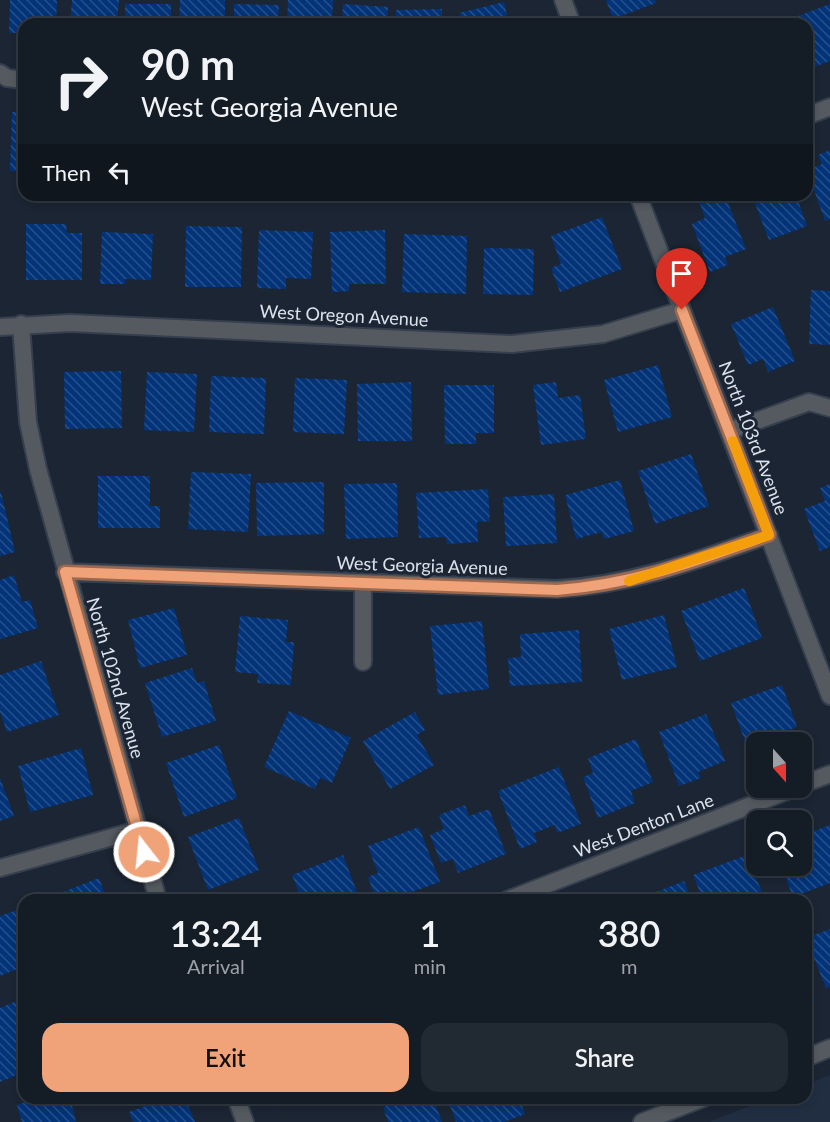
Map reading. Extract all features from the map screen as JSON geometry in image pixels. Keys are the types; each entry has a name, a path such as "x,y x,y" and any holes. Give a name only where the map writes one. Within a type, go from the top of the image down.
{"street":[{"path":"563,0 570,18"},
{"path":"0,73 7,78 18,79"},
{"path":"813,114 830,107"},
{"name":"North 103rd Avenue","path":"640,201 830,696"},
{"name":"West Oregon Avenue","path":"0,327 21,324 82,324 512,344 603,334 682,310"},
{"name":"North 102nd Avenue","path":"21,324 28,423 65,572 156,894"},
{"path":"729,431 809,402 830,408"},
{"name":"West Georgia Avenue","path":"65,572 557,590 635,580 769,535"},
{"path":"363,584 363,662"},
{"path":"812,781 830,774"},
{"name":"West Denton Lane","path":"522,894 769,798"},
{"path":"0,868 138,830"},
{"path":"812,1056 830,1048"},
{"path":"238,1104 245,1122"},
{"path":"642,1122 688,1104"}],"shaded area":[{"path":"830,1075 830,1122 709,1122 755,1104 812,1104 812,1082"}],"building":[{"path":"10,0 57,0 56,18 18,18 18,33 9,33"},
{"path":"72,0 119,0 118,18 70,18"},
{"path":"180,0 225,0 225,18 179,18"},
{"path":"288,0 333,0 332,18 287,18"},
{"path":"606,0 655,0 656,3 613,18"},
{"path":"504,2 508,18 460,18 459,13"},
{"path":"125,4 171,4 171,18 125,18"},
{"path":"234,4 279,5 278,18 234,18"},
{"path":"343,4 388,7 387,18 342,18"},
{"path":"830,4 830,61 813,68 813,18 793,18"},
{"path":"442,9 442,18 396,18 396,10"},
{"path":"12,112 18,112 18,172 10,171"},
{"path":"830,150 830,219 825,221 813,187 813,168 822,164 818,155"},
{"path":"699,201 727,201 746,249 725,257 728,265 710,272 692,224 705,218"},
{"path":"754,201 798,201 807,226 769,240"},
{"path":"602,217 622,269 560,292 551,268 561,264 551,236"},
{"path":"26,224 66,224 67,233 82,233 82,280 26,280"},
{"path":"186,226 242,227 241,287 185,287"},
{"path":"259,230 313,232 311,279 286,278 286,289 257,288"},
{"path":"385,230 386,284 349,284 349,291 332,292 330,232"},
{"path":"102,232 153,234 151,280 125,279 125,284 100,284"},
{"path":"404,234 467,236 466,294 402,292"},
{"path":"484,248 534,249 533,295 483,294"},
{"path":"811,290 830,291 830,345 809,344"},
{"path":"773,307 795,361 768,372 763,359 748,365 731,324"},
{"path":"658,365 672,417 618,432 604,380"},
{"path":"121,371 122,428 65,429 64,372"},
{"path":"147,372 197,374 194,432 144,430"},
{"path":"211,376 266,378 264,434 209,432"},
{"path":"295,378 347,380 344,434 293,432"},
{"path":"411,382 412,441 358,441 357,384"},
{"path":"556,382 558,398 580,395 586,439 541,445 533,385"},
{"path":"444,385 494,385 494,433 476,433 476,444 445,444"},
{"path":"691,454 709,506 655,524 638,471"},
{"path":"191,472 251,474 248,532 188,529"},
{"path":"98,476 150,476 150,506 160,506 160,528 98,528"},
{"path":"620,480 634,531 604,539 602,532 576,539 565,495"},
{"path":"324,482 324,534 257,536 256,483"},
{"path":"397,483 398,537 346,539 344,484"},
{"path":"830,484 830,547 820,551 804,509 825,501 820,488"},
{"path":"488,489 490,521 477,522 478,542 447,544 446,537 419,538 416,493"},
{"path":"0,492 15,552 0,556"},
{"path":"554,494 557,543 506,546 503,497"},
{"path":"14,575 22,602 30,600 38,628 0,639 0,580"},
{"path":"744,588 762,638 700,661 681,611"},
{"path":"174,608 187,655 140,668 128,620"},
{"path":"664,615 677,667 622,680 609,629"},
{"path":"240,616 288,620 286,642 294,642 291,685 257,683 258,674 235,672"},
{"path":"482,621 489,689 438,695 430,626"},
{"path":"579,630 582,682 510,686 508,658 521,657 520,634"},
{"path":"41,661 59,715 7,732 0,712 0,675"},
{"path":"192,668 197,683 204,681 216,721 162,737 145,683"},
{"path":"782,685 797,727 783,732 746,732 746,744 731,703"},
{"path":"289,711 351,738 332,783 320,778 315,789 264,767"},
{"path":"415,712 425,730 417,735 434,765 390,789 363,741"},
{"path":"706,714 725,761 698,772 701,778 679,786 659,732"},
{"path":"636,739 653,782 631,791 635,803 598,818 583,777 593,773 588,758"},
{"path":"219,745 237,798 184,817 166,763"},
{"path":"81,748 93,795 30,812 18,766"},
{"path":"559,767 581,824 557,833 555,825 534,833 537,842 520,849 498,791"},
{"path":"0,778 14,816 0,821"},
{"path":"465,805 469,816 489,809 506,854 458,873 453,859 441,863 430,835 444,829 439,815"},
{"path":"239,818 259,870 208,890 188,837"},
{"path":"830,825 830,883 801,894 792,894 785,876 812,876 812,832"},
{"path":"419,827 440,882 406,894 374,894 368,877 378,873 368,846"},
{"path":"343,855 358,894 300,894 292,875"},
{"path":"746,855 746,876 755,876 763,894 701,894 693,875"},
{"path":"99,878 105,894 58,894"},
{"path":"684,881 689,894 651,894"},
{"path":"18,909 18,969 0,976 0,916"},
{"path":"830,929 830,987 826,988 812,953 812,936"},
{"path":"18,1000 18,1074 0,1082 0,1008"},
{"path":"72,1104 76,1122 22,1122 17,1105"},
{"path":"151,1104 188,1104 195,1122 133,1122 129,1112"},
{"path":"391,1104 435,1104 442,1122 388,1122 383,1107"},
{"path":"454,1104 521,1104 525,1114 504,1122 456,1122 450,1106"}],"slow traffic":[{"path":"629,581 769,535 733,441"}],"route":[{"path":"144,852 65,572 557,590 635,580 769,535 682,310"}]}
